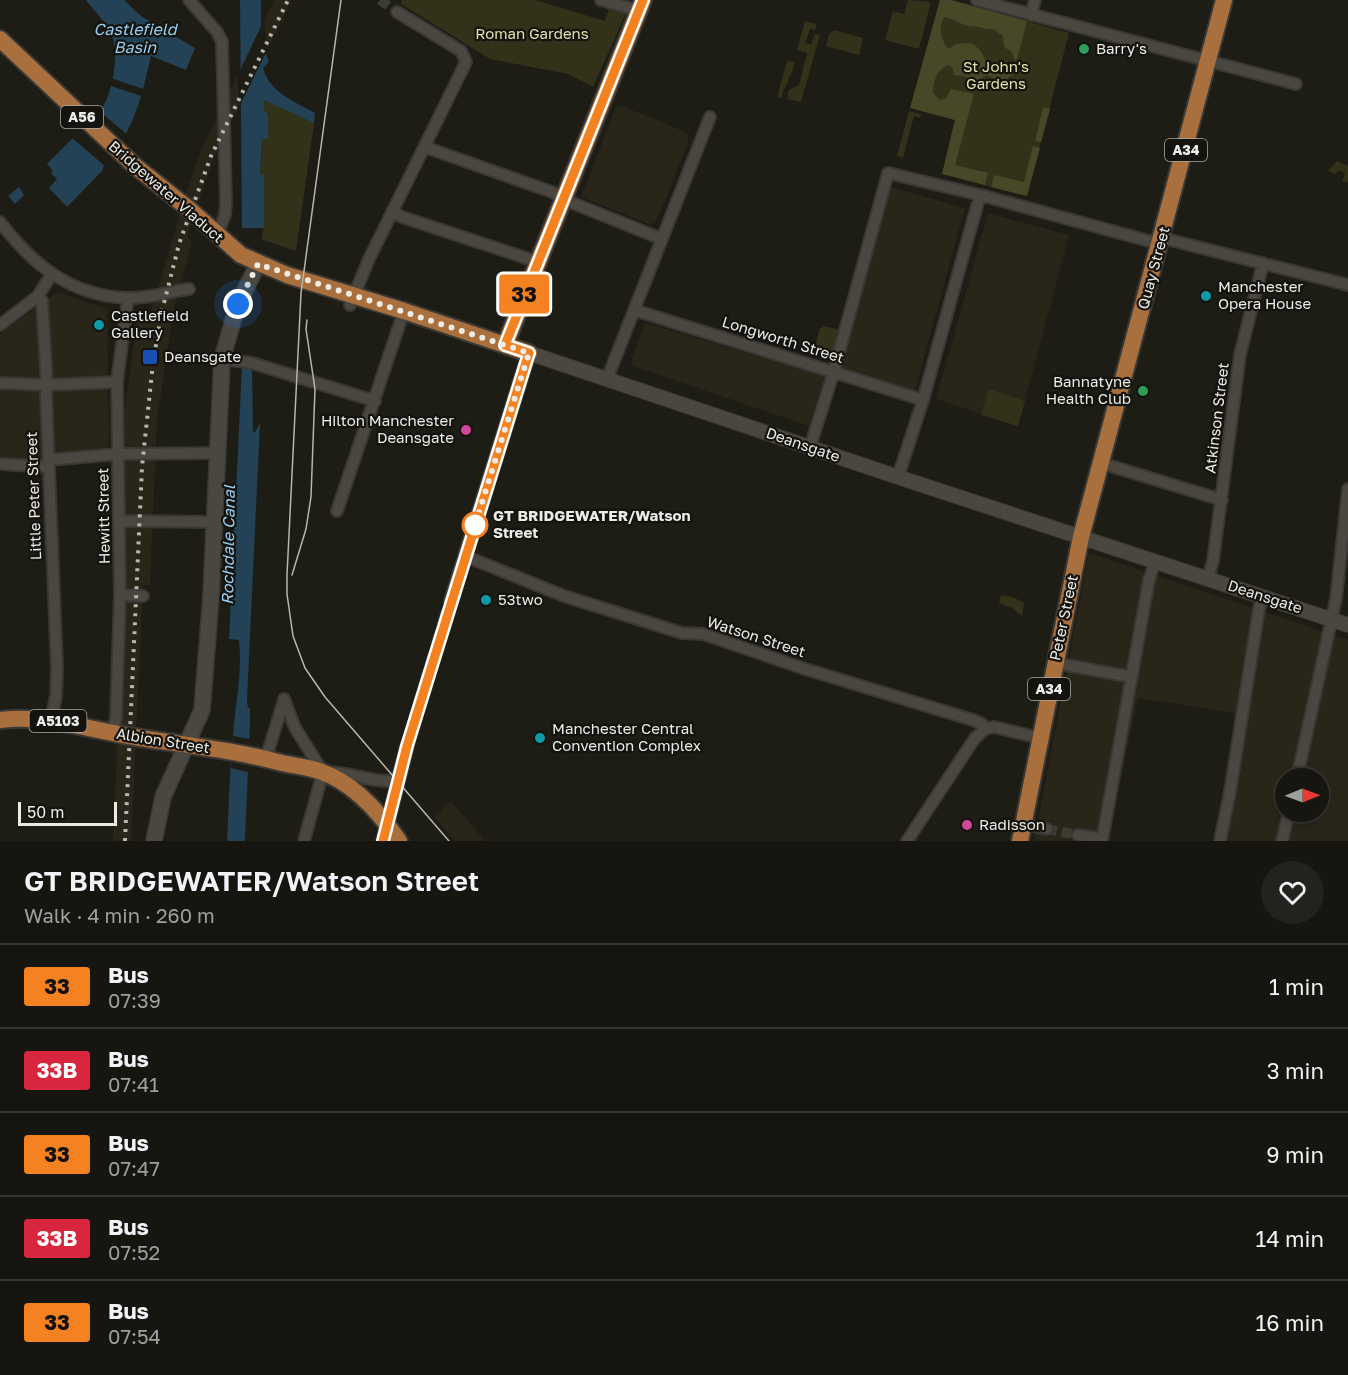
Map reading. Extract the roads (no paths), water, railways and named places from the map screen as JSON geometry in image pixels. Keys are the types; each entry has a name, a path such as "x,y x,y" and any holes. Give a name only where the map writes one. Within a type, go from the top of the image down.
{"main road":[{"name":"Quay Street","path":"1082,537 1224,0"},
{"path":"505,345 641,6"},
{"name":"Bridgewater Viaduct","path":"0,39 28,68 135,166 241,255 258,264"},
{"path":"154,841 163,797 202,710 207,654 222,359 238,304 258,264"},
{"name":"Deansgate","path":"258,264 352,300 404,311 529,353"},
{"name":"Peter Street","path":"1020,841 1082,537"},
{"name":"Albion Street","path":"1,720 51,720 112,733 266,758 323,772 356,792 385,833"},
{"name":"A5103","path":"385,833 399,841"}],"street":[{"path":"189,0 217,32 222,42 226,203 225,215 217,235"},
{"path":"601,0 641,6"},
{"path":"976,0 1296,84"},
{"path":"1031,15 1035,0"},
{"path":"352,300 425,145 465,67 466,58 461,51 397,12"},
{"path":"607,379 710,117"},
{"path":"425,145 564,198 662,239"},
{"path":"810,447 834,371 888,173 1348,285"},
{"path":"898,477 923,400 980,195"},
{"path":"393,211 538,262"},
{"path":"0,222 20,246 51,275 89,292 128,298 189,289"},
{"name":"Atkinson Street","path":"1208,578 1214,561 1240,355 1263,263"},
{"path":"0,325 38,296 51,275"},
{"name":"Little Peter Street","path":"38,296 42,301 47,385 45,394 57,687 51,720"},
{"name":"Hewitt Street","path":"112,733 116,718 120,595 117,382 128,298"},
{"name":"Longworth Street","path":"634,310 923,400"},
{"path":"337,511 404,311"},
{"path":"451,601 529,353"},
{"name":"Deansgate","path":"529,353 1348,625"},
{"path":"222,359 252,363 375,401"},
{"path":"0,383 47,385 117,382"},
{"path":"0,464 49,463 118,454 218,453"},
{"path":"1101,463 1222,500"},
{"path":"1299,768 1336,599 1348,489"},
{"path":"120,521 214,522"},
{"name":"Watson Street","path":"465,556 564,596 682,633 703,634 802,668 978,722 985,729 994,727 1040,738"},
{"path":"1078,835 1102,840 1149,580 1155,562"},
{"path":"120,595 143,596"},
{"path":"1220,841 1263,596"},
{"path":"1055,663 1131,677"},
{"path":"266,758 284,699 295,728 323,772 304,841"},
{"path":"907,841 975,738 985,729"},
{"path":"385,833 407,746"},
{"name":"Albion Street","path":"323,772 346,772 383,781 392,781 399,775"},
{"path":"1282,841 1287,822"},
{"path":"1023,824 1047,829"}],"water":[{"name":"Castlefield Basin","path":"86,0 124,0 141,16 195,48 186,70 151,56 138,105 124,137 106,161 102,171 67,207 49,188 57,179 47,164 101,110 109,94 115,64 112,35"},
{"path":"240,0 261,0 263,40 269,62 263,68 266,77 277,90 315,113 314,123 264,100 264,111 268,115 268,139 262,139 260,174 264,175 264,228 242,228"},
{"path":"19,187 24,195 15,204 8,196"},
{"path":"242,366 252,367 253,432 260,423 247,700 248,708 250,708 250,722 245,841 227,841 231,753 240,661 239,640 229,639"}],"tunnel":[{"path":"380,0 397,12"},
{"path":"407,746 451,601"},
{"path":"1047,829 1078,835"}],"tram line":[{"path":"341,0 301,293 287,594 293,636 305,668 325,697 449,841"},
{"path":"292,575 306,529 311,497 315,389 306,329 307,320"}],"railway":[{"path":"125,841 142,467 153,363 161,315 179,244 211,156 288,0"}],"place":[{"name":"Barry's","path":"1084,49"},
{"name":"Manchester Opera House","path":"1206,296"},
{"name":"Castlefield Gallery","path":"99,325"},
{"name":"Deansgate","path":"150,357"},
{"name":"Bannatyne Health Club","path":"1143,391"},
{"name":"Hilton Manchester Deansgate","path":"466,430"},
{"name":"GT BRIDGEWATER/Watson Street","path":"475,525"},
{"name":"53two","path":"486,600"},
{"name":"Manchester Central Convention Complex","path":"540,738"},
{"name":"Radisson","path":"967,825"}],"park label":[{"name":"Roman Gardens","path":"532,34"},
{"name":"St John's Gardens","path":"996,76"}],"water label":[{"name":"Rochdale Canal","path":"228,545"}]}
